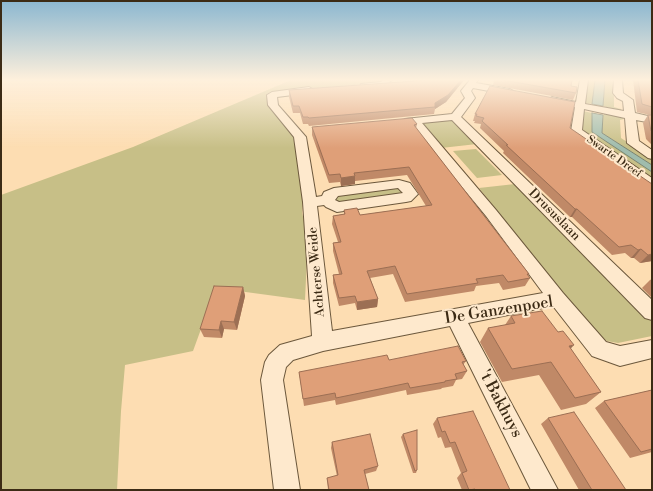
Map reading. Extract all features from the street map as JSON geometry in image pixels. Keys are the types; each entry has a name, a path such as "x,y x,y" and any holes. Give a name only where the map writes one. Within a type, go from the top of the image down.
{"street":[{"name":"Achterse Weide","path":"273,103 273,105 301,130 300,137 310,202 323,342"},
{"path":"391,123 455,117 466,103"},
{"path":"565,103 652,120"},
{"path":"629,103 633,143 652,155"},
{"name":"Swarte Dreef","path":"580,106 576,131 652,184"},
{"name":"Drususlaan","path":"455,117 652,312"},
{"path":"414,121 491,213 557,298"},
{"path":"399,184 405,186 411,194 406,198 338,207 331,204 328,200 329,195 334,192 399,184"},
{"path":"310,202 328,200"},
{"name":"De Ganzenpoel","path":"287,490 272,380 276,362 287,352 323,342 557,298 599,349 620,356 652,350"},
{"name":"'t Bakhuys","path":"455,318 544,490"}],"shaded area":[{"path":"237,103 269,103 270,106 295,135 304,181 302,213 308,236 305,300 216,288 193,351 125,365 117,490 1,490 1,195 133,147"},
{"path":"592,103 603,103 603,106"},
{"path":"603,103 614,103 614,107 621,109 621,111 599,105 603,106"},
{"path":"583,111 592,113 592,132 652,172 652,181 581,132"},
{"path":"592,113 603,115 602,133 652,165 652,172 592,132"},
{"path":"604,114 621,117 624,119 620,120 621,138 652,158 652,165 602,133"},
{"path":"452,120 477,144 441,148 423,124 427,122"},
{"path":"476,149 502,175 477,178 453,151"},
{"path":"515,184 652,320 652,336 618,343 607,341 597,335 479,188"},
{"path":"397,186 405,193 402,195 339,204 333,199 337,194"}],"building":[{"path":"292,103 435,103 435,107 309,118 303,117 299,106 293,106"},
{"path":"481,103 575,103 570,128 652,184 652,254 648,255 641,249 638,250 631,245 619,247 577,209 575,209 506,145 508,145 482,121 484,118 476,116 477,114 475,114"},
{"path":"652,103 652,107 642,104"},
{"path":"648,115 652,115 652,131 651,131"},
{"path":"412,118 417,124 414,125 529,274 527,274 530,278 508,282 503,275 476,279 478,283 407,294 395,266 367,271 378,299 357,302 355,296 339,298 333,275 342,274 333,243 341,242 333,216 345,214 344,210 357,208 360,215 432,205 409,167 354,173 355,176 341,178 340,174 329,175 312,127"},
{"path":"214,286 243,287 234,322 221,321 219,330 200,329"},
{"path":"542,311 558,332 563,331 574,345 569,346 601,392 575,398 551,362 512,369 488,328 515,323 511,316"},
{"path":"458,346 466,361 462,362 467,371 455,374 457,379 410,388 408,383 336,398 335,393 303,399 299,372 387,355 389,360"},
{"path":"652,390 652,449 641,452 604,401"},
{"path":"473,411 510,490 469,490 462,473 467,471 455,442 450,443 445,431 442,432 437,418"},
{"path":"574,412 626,490 592,490 548,418"},
{"path":"417,430 417,470 415,471 403,434"},
{"path":"370,434 378,466 364,470 369,490 329,490 327,478 338,475 332,442"}]}
